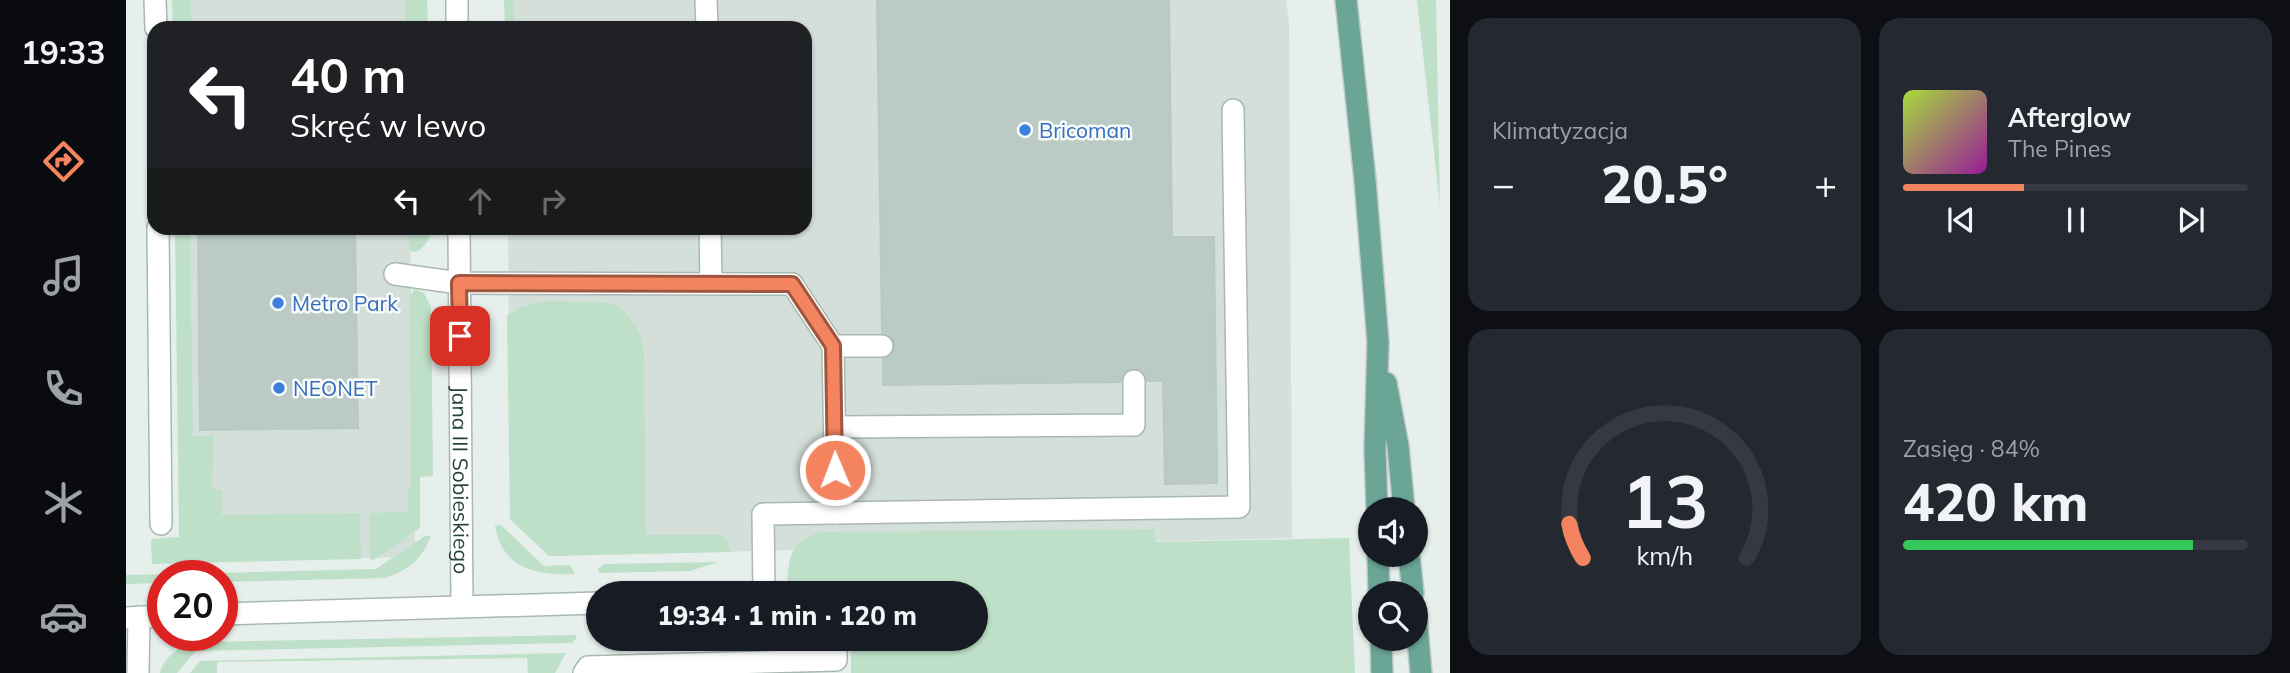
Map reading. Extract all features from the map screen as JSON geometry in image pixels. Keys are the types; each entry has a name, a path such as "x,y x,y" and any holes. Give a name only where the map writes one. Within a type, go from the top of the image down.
{"main road":[{"path":"1346,0 1365,180 1378,342 1377,497"},
{"path":"1378,342 1398,446 1404,497"},
{"path":"1381,651 1382,673"},
{"path":"1419,651 1421,673"}],"street":[{"path":"155,0 156,21"},
{"path":"457,0 457,21"},
{"path":"706,0 707,21"},
{"path":"764,581 763,514 1239,507 1233,110"},
{"path":"158,235 161,524"},
{"name":"Jana III Sobieskiego","path":"459,235 462,606"},
{"path":"710,235 711,283"},
{"path":"395,274 459,283 792,284 833,346 836,513"},
{"path":"833,346 882,346"},
{"path":"835,427 1133,425 1134,382"},
{"path":"238,613 586,603"},
{"path":"133,617 138,673"},
{"path":"584,673 588,667 836,660 836,651"}],"shaded area":[{"path":"174,0 407,0 408,21 175,21"},
{"path":"506,0 1286,0 1289,21 1292,538 549,556 511,520 508,235 812,235 812,21 506,21"},
{"path":"177,235 410,235 415,557 181,560"}],"green space":[{"path":"172,0 191,0 191,21 173,21"},
{"path":"405,0 427,0 428,21 406,21"},
{"path":"504,0 514,0 514,21 505,21"},
{"path":"1417,0 1436,0 1440,206"},
{"path":"175,235 190,235 193,436 214,436 212,489 222,490 222,515 360,513 361,559 238,562 152,560 151,539 179,537"},
{"path":"408,235 430,235 423,248 416,252 410,251"},
{"path":"414,289 424,293 431,307 433,476 420,477 420,528 373,560 370,559 370,513 408,512 408,488 411,487 409,298"},
{"path":"544,301 610,303 624,311 634,323 644,352 646,535 720,535 728,540 730,552 549,556 510,519 507,316 519,308"},
{"path":"501,525 544,566 570,565 575,574 535,571 514,561 499,540 495,526"},
{"path":"1154,529 1156,542 1349,538 1355,673 851,673 851,651 988,651 988,581 787,581 793,552 802,541 819,532"},
{"path":"425,536 431,536 419,557 401,572 385,578 238,582 238,572 376,569"},
{"path":"718,562 690,571 599,573 598,569 604,564"},
{"path":"147,574 147,583 126,584 126,575"},
{"path":"576,635 576,639 571,643 238,650 238,641"},
{"path":"196,651 177,673 160,673 166,661 175,652"},
{"path":"566,653 555,673 528,673 527,658 217,662 217,673 190,673 200,661"}],"building":[{"name":"Bricoman","path":"877,0 1169,0 1172,237 1214,237 1217,483 1165,484 1163,381 1147,381 1140,369 1127,370 1121,382 883,385 883,359 893,353 895,345 889,335 882,333"},
{"name":"Metro Park","path":"198,235 355,235 358,428 200,430"}],"place":[{"name":"Bricoman","path":"1025,130"},
{"name":"Metro Park","path":"278,303"},
{"name":"NEONET","path":"279,388"}],"route":[{"path":"460,336 459,283 792,284 833,346 835,470"}]}
